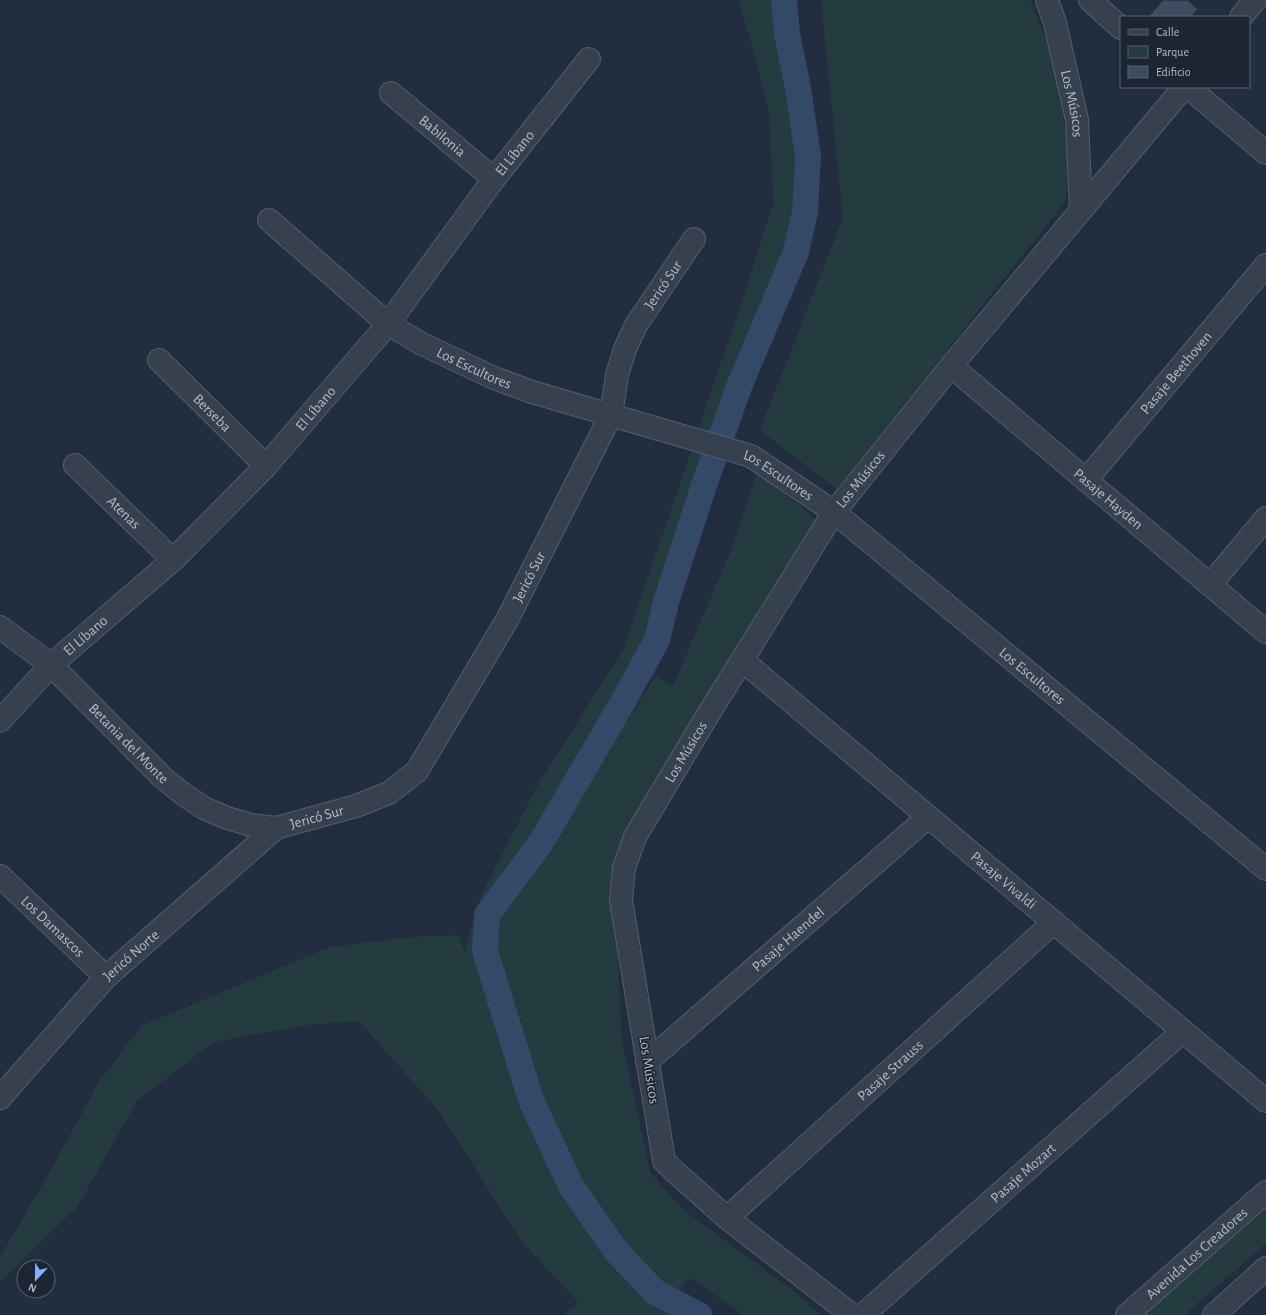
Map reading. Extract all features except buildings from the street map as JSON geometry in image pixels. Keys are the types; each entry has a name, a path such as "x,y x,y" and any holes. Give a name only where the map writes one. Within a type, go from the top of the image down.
{"street":[{"name":"Los Músicos","path":"1047,0 1055,22 1077,120 1081,210"},
{"path":"1090,0 1120,27"},
{"path":"1242,16 1255,0"},
{"name":"El Líbano","path":"0,721 51,665 173,560 266,466 388,324 494,179 589,59"},
{"name":"Los Músicos","path":"852,1315 727,1218 674,1171 664,1160 621,900 624,868 635,837 834,512 951,366 1183,88"},
{"path":"1189,88 1266,153"},
{"name":"Babilonia","path":"391,93 494,179"},
{"name":"Los Escultores","path":"269,220 388,324 422,344 494,378 532,392 751,456 834,512 1266,869"},
{"name":"Jericó Sur","path":"276,828 356,806 388,794 417,771 507,620 611,415 617,375 625,349 636,325 694,239"},
{"name":"Pasaje Beethoven","path":"1086,480 1266,265"},
{"name":"Berseba","path":"158,360 266,466"},
{"name":"Pasaje Hayden","path":"951,366 1266,632"},
{"name":"Atenas","path":"75,465 173,560"},
{"path":"1210,585 1266,518"},
{"name":"Betania del Monte","path":"0,627 51,665 164,778 183,794 204,808 227,818 276,828"},
{"name":"Pasaje Vivaldi","path":"742,660 1266,1101"},
{"name":"Pasaje Haendel","path":"647,1062 928,817"},
{"name":"Jericó Norte","path":"0,1098 106,977 276,828"},
{"name":"Los Damascos","path":"0,876 106,977"},
{"name":"Pasaje Strauss","path":"727,1218 1054,922"},
{"name":"Pasaje Mozart","path":"863,1315 1183,1031"},
{"name":"Avenida Los Creadores","path":"1127,1315 1266,1192"},
{"path":"1214,1315 1266,1268"}],"green space":[{"path":"738,0 780,0 807,200 707,476 649,656 550,830 522,884 656,676 673,686 733,546 757,471 817,520 613,892 618,954 621,1037 650,1172 681,1208 795,1292 821,1315 744,1315 690,1278 678,1291 660,1287 618,1248 575,1185 534,1097 495,935 489,947 491,981 511,1041 538,1112 592,1222 630,1263 692,1315 564,1315 578,1302 519,1238 439,1111 359,1021 307,1025 214,1042 137,1101 77,1207 24,1259 16,1259 16,1266 0,1282 0,1257 44,1182 99,1082 141,1026 330,947 412,937 458,935 466,955 466,945 476,909 488,882 535,790 624,648 743,298 774,201 769,112 748,31"},
{"path":"821,0 1030,0 1053,57 1068,146 1066,201 836,489 760,430 843,218"},
{"path":"1266,1204 1266,1243 1184,1315 1139,1315"}],"waterway":[{"path":"699,1315 655,1292 616,1251 571,1186 531,1100 485,951 487,915 540,844 624,700 657,640 666,602 703,488 740,384 796,252 805,212 808,156 798,88 787,34 784,0"}]}
